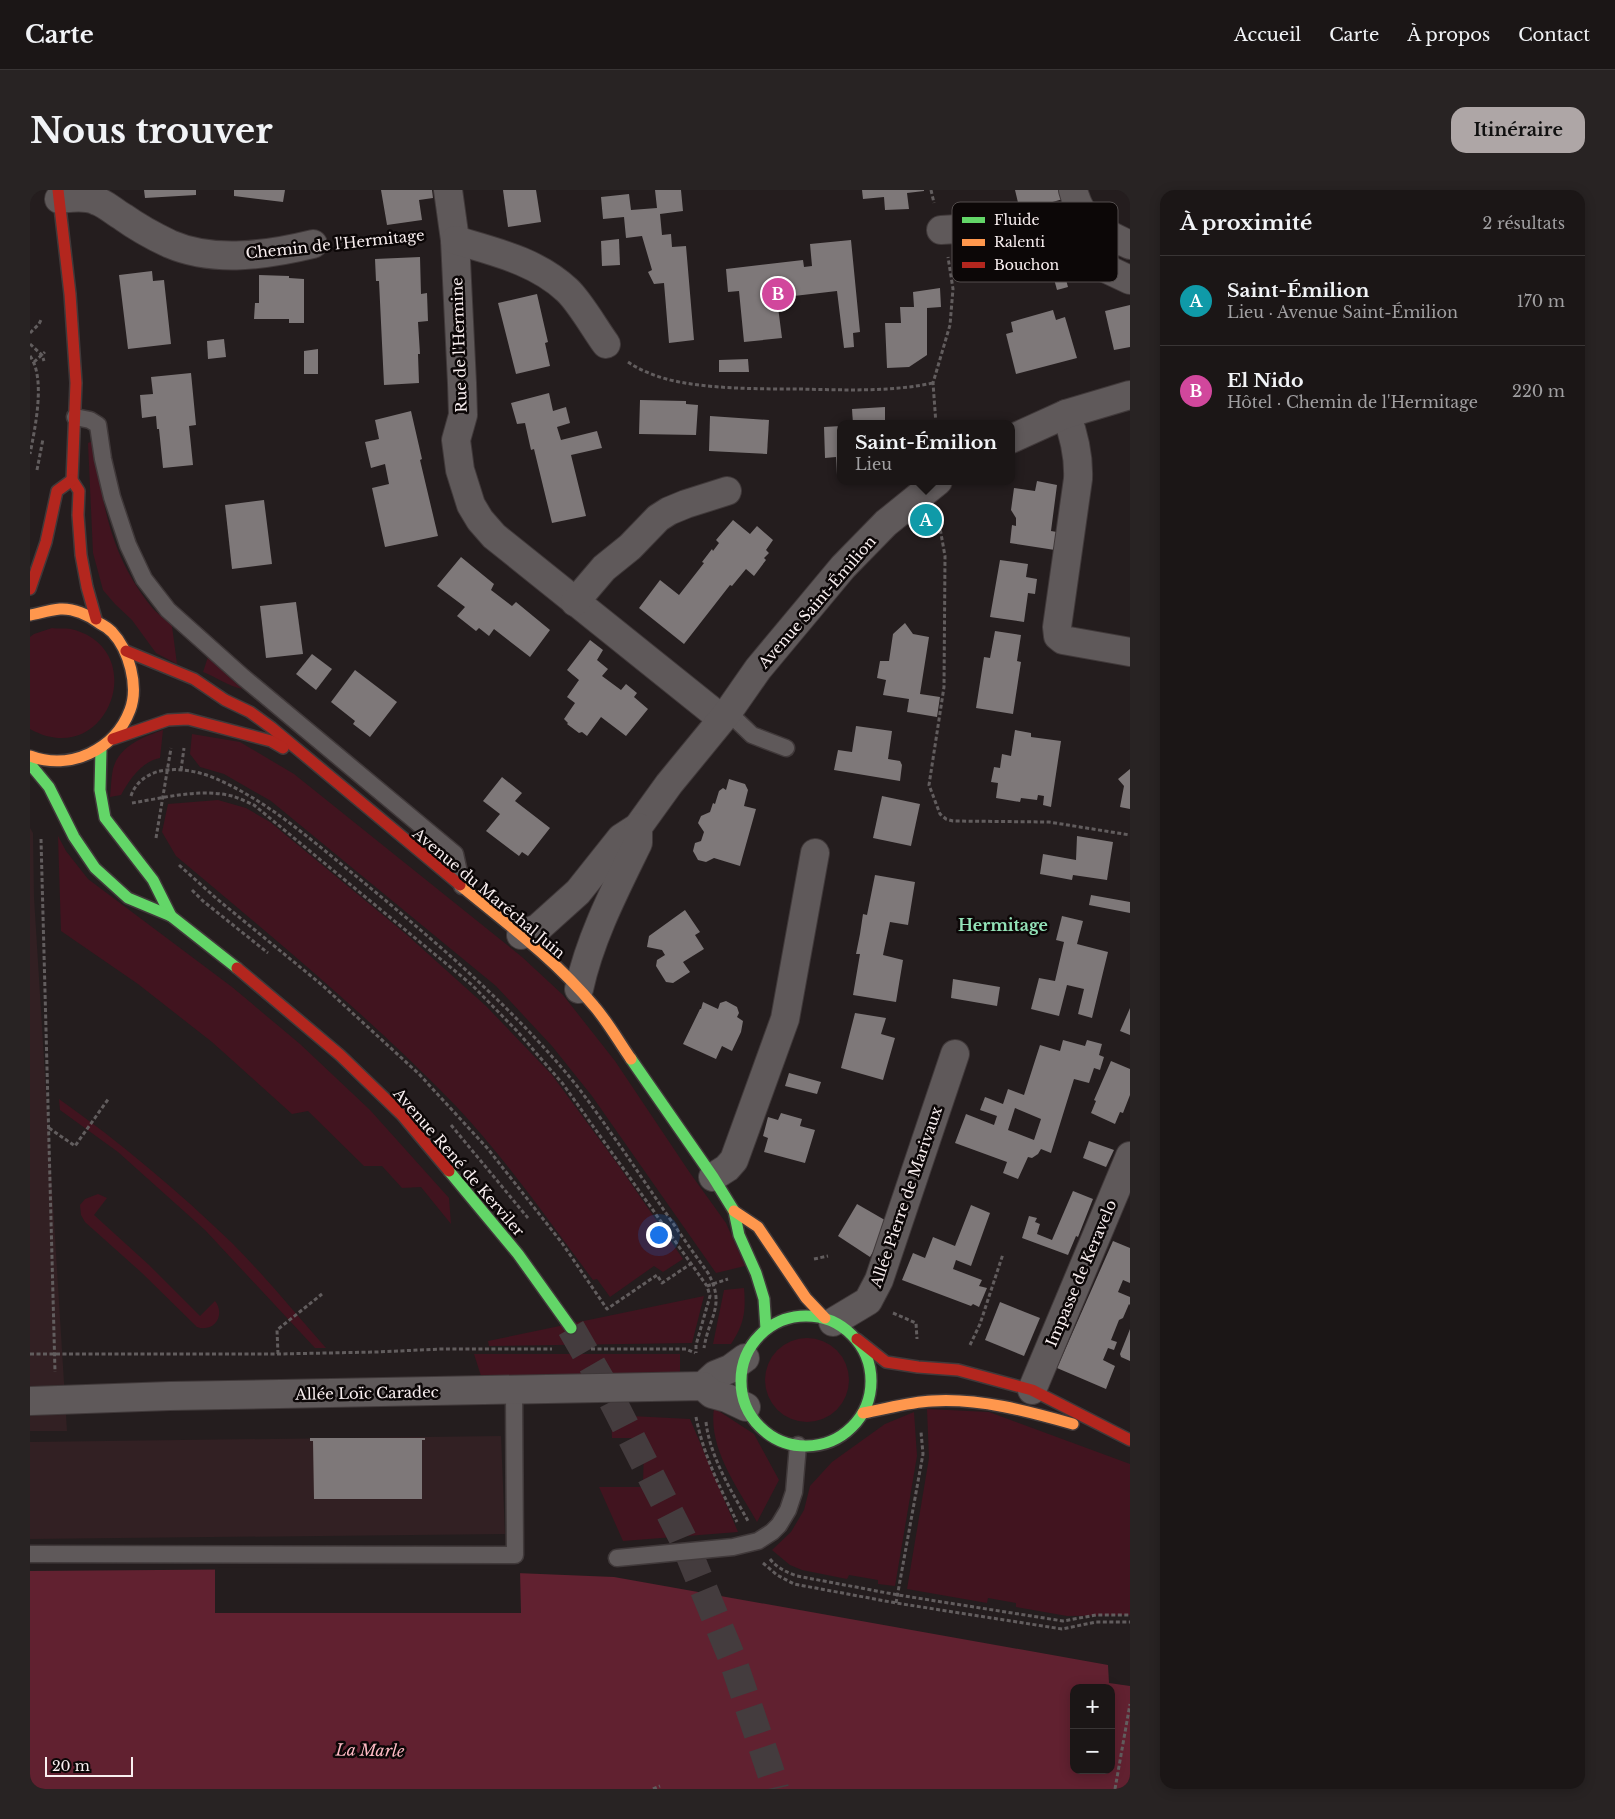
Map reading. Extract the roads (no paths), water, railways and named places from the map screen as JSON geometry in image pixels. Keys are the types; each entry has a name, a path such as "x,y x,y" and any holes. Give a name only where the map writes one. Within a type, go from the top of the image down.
{"main road":[{"path":"58,194 70,294 76,383 72,480 79,491 78,514 81,555 96,619"},
{"path":"30,589 46,542 57,491 72,480"},
{"path":"30,615 58,609 77,612 96,619 113,633 126,652 133,669 134,688 132,707 124,724 113,739 101,749 81,758 60,762 30,756"},
{"name":"Avenue du Maréchal Juin","path":"126,652 194,679 225,700 250,712 272,728 462,889 522,935 579,989 595,1007 713,1177 734,1211 739,1235 756,1273 764,1299 766,1329"},
{"name":"Avenue du Maréchal Juin","path":"113,739 168,720 188,719 271,741 310,762"},
{"name":"Avenue René de Kerviler","path":"101,749 100,790 105,818 152,880 171,916"},
{"name":"Avenue René de Kerviler","path":"30,764 49,787 74,837 95,868 128,898 171,916 268,993 319,1037 402,1115 518,1254 571,1328"},
{"name":"Avenue du Maréchal Juin","path":"734,1211 758,1227 806,1298 836,1324 886,1362 958,1370 1032,1390 1130,1440"},
{"path":"806,1316 836,1324 864,1350 870,1371 870,1392 862,1413 854,1425 842,1435 828,1442 813,1446 798,1446 782,1441 767,1433 755,1422 746,1407 742,1391 742,1374 745,1358 754,1342 766,1329 778,1322 792,1318 806,1316"},
{"name":"Avenue du Maréchal Juin","path":"862,1413 927,1402 972,1402 1038,1415 1130,1440"}],"street":[{"name":"Rue de l'Hermine","path":"448,190 455,240 463,415 456,440 460,470 471,505 480,520 494,536 576,602 725,716"},
{"path":"1073,190 1078,202"},
{"name":"Chemin de l'Hermitage","path":"58,194 97,200 139,228 170,244 192,251 208,254 270,253 313,244"},
{"path":"941,230 952,229"},
{"path":"1118,239 1130,245"},
{"path":"455,240 513,257 546,273 569,292 606,344"},
{"path":"1118,274 1130,280"},
{"path":"1015,437 1066,414 1130,395"},
{"path":"1066,414 1071,426 1078,463 1078,479 1057,628 1058,636 1063,640 1130,652"},
{"name":"Avenue Saint-Émilion","path":"522,935 538,928 578,892 621,838 638,827 669,784 725,716 758,669 843,567 886,523 934,485"},
{"path":"576,602 604,568 630,547 658,518 686,504 727,491"},
{"name":"Avenue Saint-Émilion","path":"579,989 584,965 594,939 638,843 638,827"},
{"path":"713,1177 727,1168 734,1160 785,1019 815,853"},
{"name":"Allée Pierre de Marivaux","path":"836,1324 868,1301 880,1280 955,1054"},
{"name":"Impasse de Keravelo","path":"1032,1390 1130,1156"},
{"path":"699,1399 714,1375 730,1369 745,1358"},
{"name":"Allée Loïc Caradec","path":"43,1400 170,1396 514,1391 699,1399 712,1394 727,1398 746,1407"}],"lane":[{"path":"75,416 90,420 98,425 103,459 112,497 128,545 144,579 168,610 264,696 454,854 462,889"},
{"path":"725,716 752,735 786,748"},
{"path":"30,1554 515,1555 514,1391"},
{"path":"616,1558 733,1547 758,1541 780,1525 788,1510 794,1492 798,1446"}],"water":[{"name":"La Marle","path":"277,1569 516,1573 614,1577 1108,1665 1109,1683 1130,1686 1130,1789 30,1789 30,1571"}],"tunnel":[{"path":"571,1328 609,1394 682,1537 732,1658 775,1789"}],"place":[{"name":"El Nido","path":"778,294"},
{"name":"Saint-Émilion","path":"926,520"}],"district":[{"name":"Hermitage","path":"1003,925"}]}
